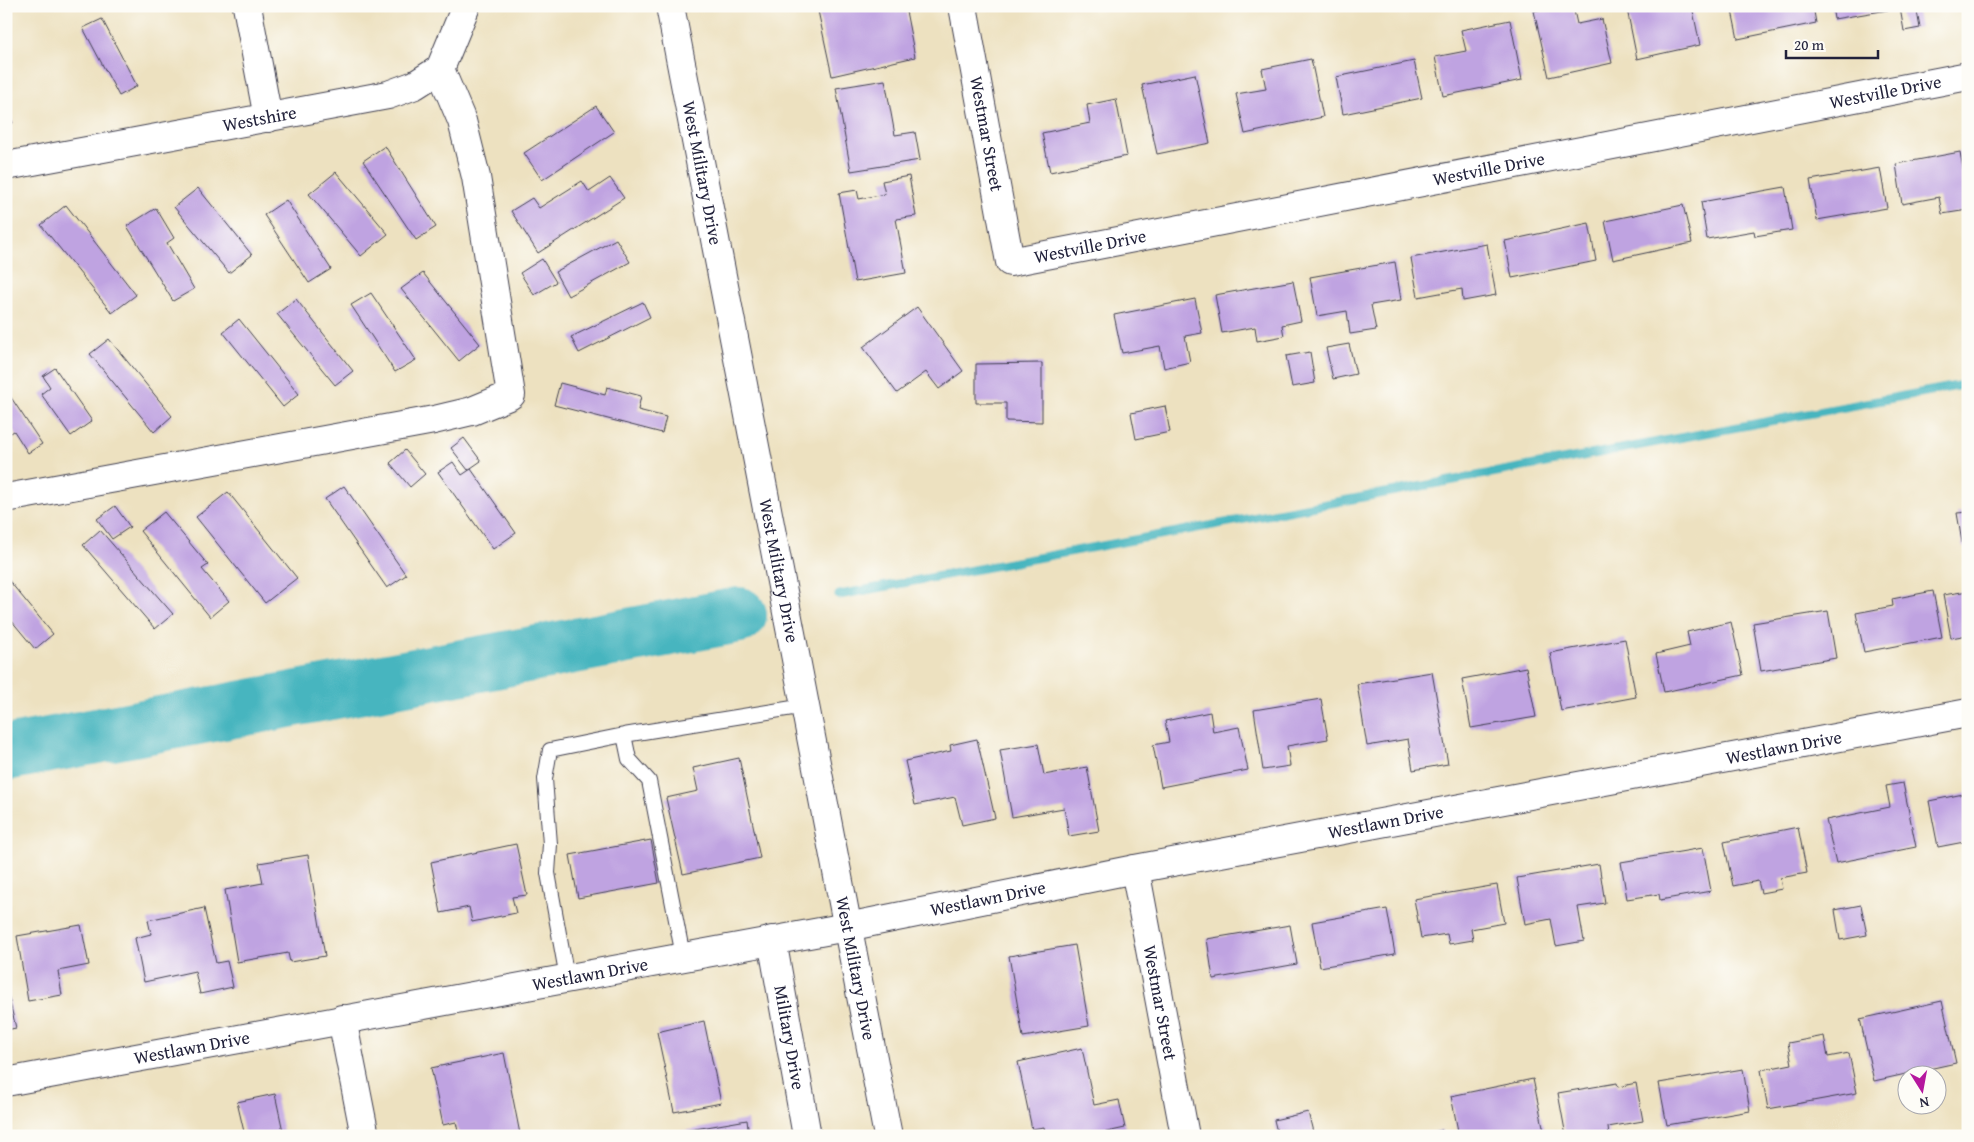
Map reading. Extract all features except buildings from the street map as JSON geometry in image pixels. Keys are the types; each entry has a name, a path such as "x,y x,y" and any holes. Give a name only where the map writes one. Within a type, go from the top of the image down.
{"street":[{"path":"247,6 268,118"},
{"path":"6,498 434,420 472,411 511,395 476,177 462,121 440,69 466,6"},
{"name":"West Military Drive","path":"670,6 888,1136"},
{"name":"Westmar Street","path":"963,6 1010,262"},
{"name":"Westshire","path":"6,166 388,95 415,85 440,69"},
{"name":"Westville Drive","path":"1010,262 1968,76"},
{"name":"Westlawn Drive","path":"6,1082 847,927 1135,869 1968,713"},
{"name":"Westmar Street","path":"1135,869 1184,1136"},
{"name":"Military Drive","path":"772,940 807,1136"},
{"path":"342,1019 365,1136"}],"lane":[{"path":"568,978 548,873 550,844 545,779 550,750 624,735 805,706"},
{"path":"624,735 629,759 649,781 683,956"}],"waterway":[{"path":"839,595 1968,384"},
{"path":"6,753 739,615"}]}
